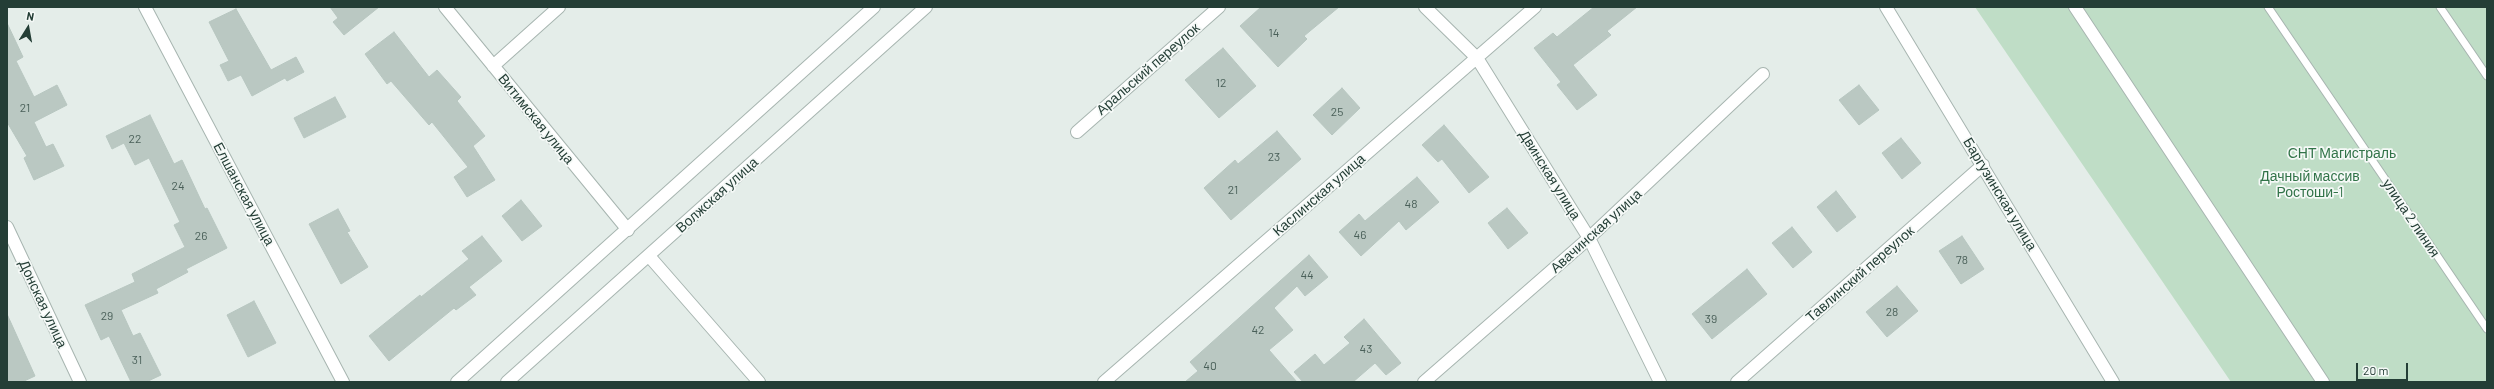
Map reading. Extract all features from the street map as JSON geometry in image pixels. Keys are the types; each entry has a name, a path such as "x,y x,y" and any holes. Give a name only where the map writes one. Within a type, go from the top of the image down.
{"street":[{"name":"Елшанская улица","path":"145,7 343,382"},
{"name":"Витимская улица","path":"445,7 628,230"},
{"path":"493,66 559,7"},
{"path":"457,382 628,230 874,7"},
{"name":"Волжская улица","path":"507,382 926,7"},
{"name":"Аральский переулок","path":"1077,132 1219,7"},
{"name":"Двинская улица","path":"1424,7 1477,58 1589,238 1660,382"},
{"name":"Каслинская улица","path":"1104,382 1535,7"},
{"name":"Баргузинская улица","path":"1886,7 2113,382"},
{"path":"2074,7 2323,382"},
{"name":"Авачинская улица","path":"1424,382 1589,238 1763,74"},
{"name":"Тавлинский переулок","path":"1737,382 1982,165"},
{"name":"Донская улица","path":"7,227 80,382"},
{"path":"649,256 759,382"}],"lane":[{"name":"улица 2 линия","path":"2268,7 2487,329"},
{"path":"2440,7 2487,76"}],"green space":[{"name":"Дачный массив Ростоши-1","path":"1975,7 2487,7 2487,382 2231,382"}],"building":[{"path":"330,7 379,7 344,35 333,22 338,18"},
{"path":"1261,7 1339,7 1304,36 1307,39 1278,67 1240,26"},
{"path":"1594,7 1637,7 1607,31 1611,35 1573,65 1597,95 1577,110 1557,85 1561,82 1534,48 1553,33 1557,37"},
{"path":"236,9 271,70 296,57 304,72 287,81 285,78 252,96 241,75 228,81 220,65 229,61 209,22"},
{"path":"7,23 23,57 16,61 34,97 57,85 67,105 34,122 46,147 53,144 64,166 34,180 24,158 27,156 7,122"},
{"path":"394,32 429,77 437,70 461,97 457,101 485,136 473,146 495,180 467,197 454,177 468,167 432,122 429,125 391,81 387,84 365,54"},
{"path":"1223,48 1256,86 1219,118 1185,80"},
{"path":"1859,85 1879,110 1859,125 1839,100"},
{"path":"1342,88 1360,108 1332,135 1313,115"},
{"path":"335,97 346,117 304,138 294,118"},
{"path":"150,115 174,164 182,160 205,209 207,208 227,248 186,269 188,272 156,289 158,293 121,310 133,336 140,333 161,375 146,382 131,382 109,336 101,340 85,305 135,282 132,274 185,247 174,225 180,222 149,158 135,165 124,143 112,149 106,136"},
{"path":"1444,125 1489,177 1469,193 1442,159 1438,162 1422,145"},
{"path":"1277,131 1301,159 1231,220 1204,188 1235,160 1238,164"},
{"path":"1901,138 1921,163 1902,179 1882,153"},
{"path":"1417,177 1439,202 1406,230 1399,221 1361,256 1339,232 1359,214 1365,221"},
{"path":"1836,191 1856,217 1837,232 1817,207"},
{"path":"521,200 542,226 522,241 502,216"},
{"path":"1507,208 1528,233 1508,249 1488,223"},
{"path":"338,209 350,231 347,232 368,267 341,284 309,224"},
{"path":"1792,227 1812,252 1793,268 1772,243"},
{"path":"482,236 502,261 469,287 476,295 456,310 454,308 389,361 369,336 420,295 421,297 469,259 462,251"},
{"path":"1962,236 1984,269 1961,284 1939,251"},
{"path":"1309,255 1328,277 1305,296 1297,286 1274,308 1293,330 1269,350 1297,382 1185,382 1198,371 1190,362"},
{"path":"1747,269 1767,294 1712,339 1692,314"},
{"path":"1897,286 1918,311 1887,337 1866,312"},
{"path":"254,301 276,343 248,357 227,315"},
{"path":"7,314 35,376 22,382 7,382"},
{"path":"1364,319 1401,363 1386,375 1375,363 1353,382 1303,382 1294,372 1315,354 1324,365 1350,343 1344,337"}],"park label":[{"name":"СНТ Магистраль","path":"2342,153"}]}
